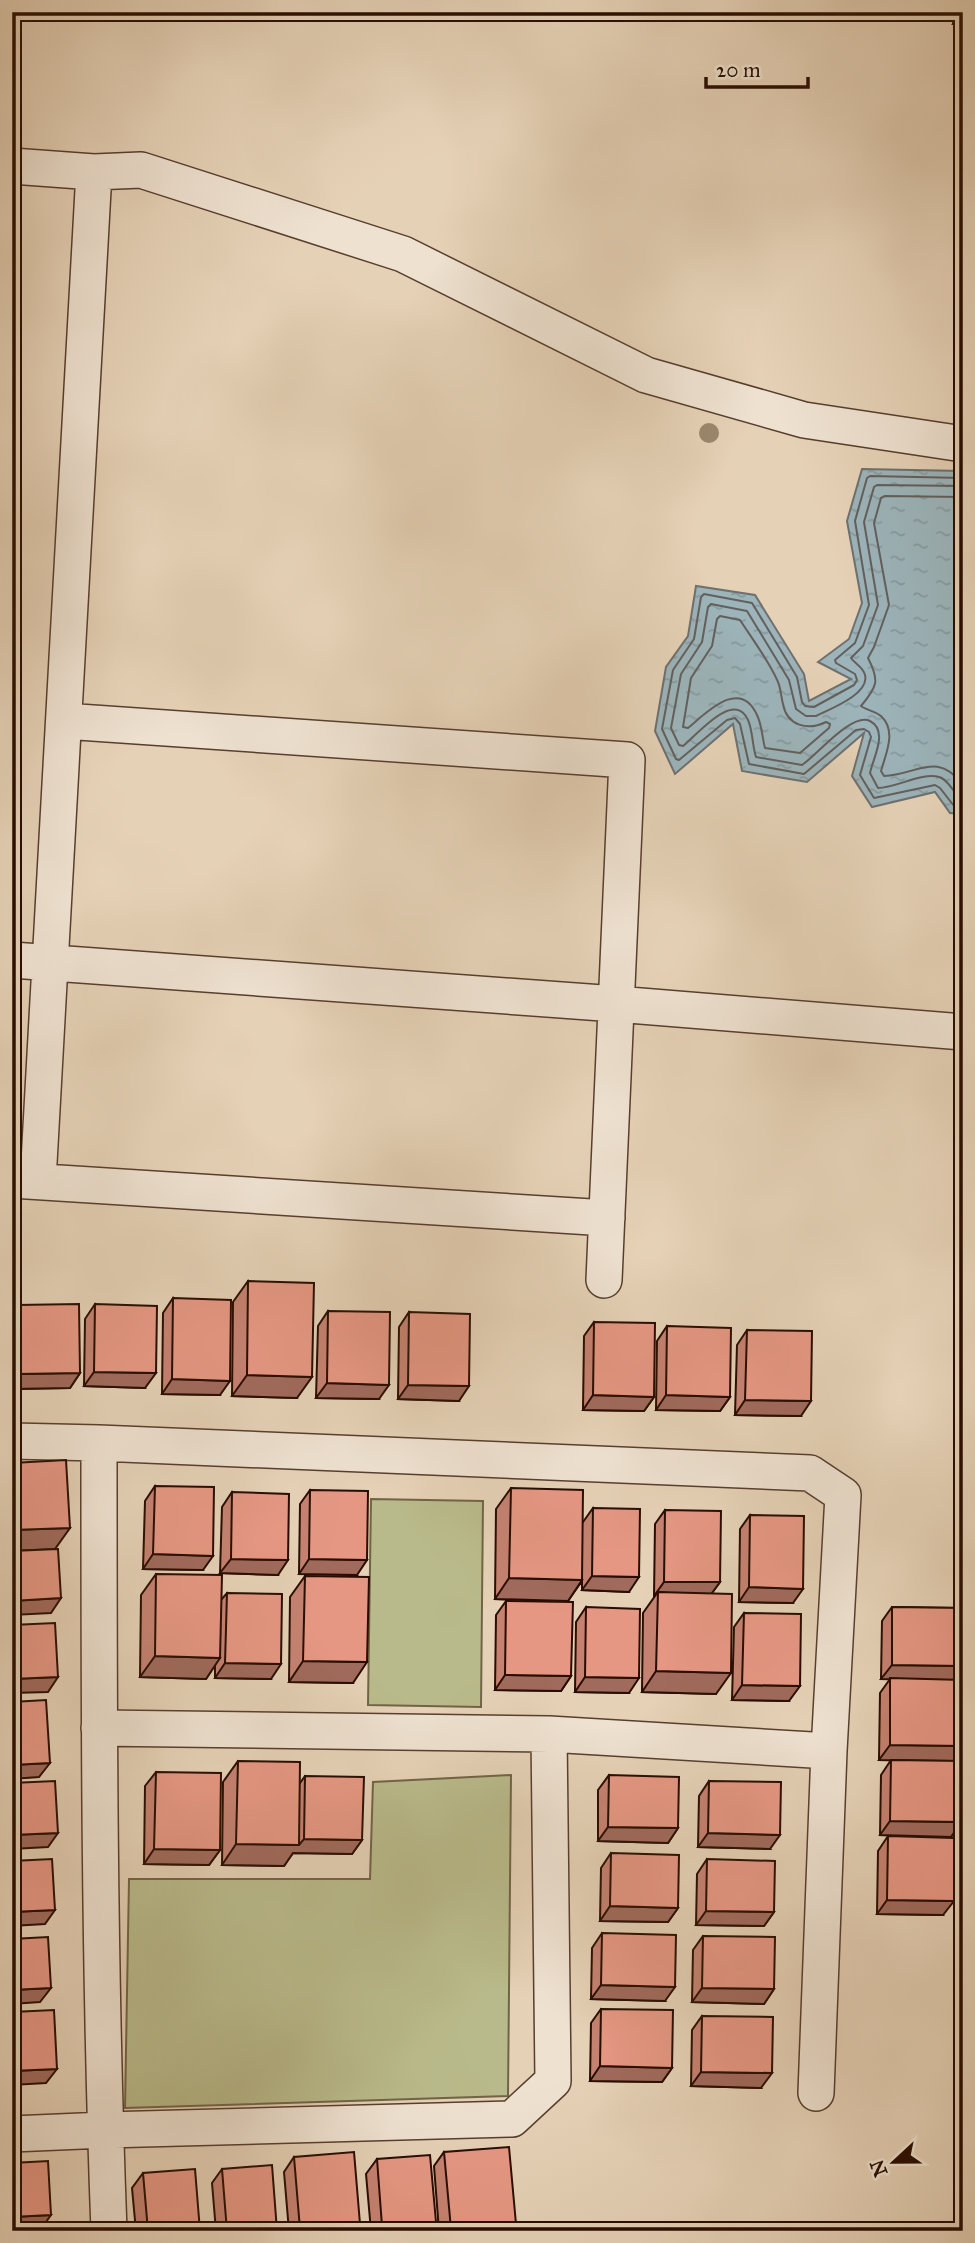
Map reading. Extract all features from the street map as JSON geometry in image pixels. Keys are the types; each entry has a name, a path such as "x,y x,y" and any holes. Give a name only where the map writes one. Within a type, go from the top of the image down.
{"street":[{"path":"12,166 94,172 141,170 403,254 646,375 804,420 963,444"},
{"path":"94,172 50,962 25,1180 607,1218"},
{"path":"64,722 627,760 604,1280"},
{"path":"12,960 963,1032"},
{"path":"12,1441 810,1473 843,1495 829,1751 816,2093"},
{"path":"99,1443 99,1728 109,2231"},
{"path":"99,1728 549,1734 829,1751"},
{"path":"12,2134 512,2119 554,2081 549,1734"}],"green space":[{"path":"371,1499 483,1501 481,1707 368,1705"},
{"path":"511,1775 508,2096 125,2108 129,1879 370,1879 373,1782"}],"water":[{"path":"862,469 963,471 963,814 950,813 935,792 872,807 852,776 864,733 807,782 742,771 733,724 675,774 655,731 666,667 688,636 696,586 755,595 804,674 809,701 851,679 818,662 849,639 862,603 847,521"}],"building":[{"path":"248,1281 314,1283 312,1377 247,1375"},
{"path":"173,1298 231,1300 230,1381 172,1379"},
{"path":"79,1304 80,1373 18,1374 17,1305"},
{"path":"95,1304 157,1306 156,1373 94,1372"},
{"path":"328,1311 390,1312 389,1385 327,1383"},
{"path":"409,1312 470,1314 469,1386 408,1385"},
{"path":"594,1322 655,1323 654,1397 593,1395"},
{"path":"667,1326 731,1328 730,1397 666,1395"},
{"path":"747,1330 812,1331 811,1401 745,1400"},
{"path":"66,1460 70,1528 12,1530 12,1463"},
{"path":"155,1486 214,1487 213,1556 153,1554"},
{"path":"511,1488 583,1490 582,1580 509,1578"},
{"path":"310,1490 368,1491 367,1560 309,1559"},
{"path":"232,1492 289,1494 288,1560 231,1559"},
{"path":"593,1508 640,1509 639,1577 592,1576"},
{"path":"665,1510 721,1511 720,1582 664,1582"},
{"path":"750,1515 804,1516 803,1589 749,1587"},
{"path":"58,1549 61,1598 12,1601 12,1551"},
{"path":"156,1574 222,1575 220,1658 155,1656"},
{"path":"305,1576 369,1577 367,1662 303,1661"},
{"path":"658,1592 732,1594 731,1673 656,1671"},
{"path":"227,1593 282,1594 281,1664 225,1663"},
{"path":"506,1601 573,1602 571,1676 505,1675"},
{"path":"586,1607 640,1609 639,1678 585,1677"},
{"path":"892,1607 963,1608 963,1666 892,1665"},
{"path":"744,1613 801,1614 800,1686 742,1685"},
{"path":"55,1623 58,1677 12,1679 12,1625"},
{"path":"890,1678 963,1680 963,1746 890,1745"},
{"path":"46,1700 50,1763 12,1765 12,1702"},
{"path":"891,1760 962,1761 961,1822 890,1821"},
{"path":"238,1761 300,1762 299,1845 236,1844"},
{"path":"156,1772 221,1773 220,1850 154,1849"},
{"path":"609,1775 679,1777 678,1828 608,1827"},
{"path":"305,1776 364,1777 362,1840 304,1839"},
{"path":"55,1781 58,1833 12,1835 12,1783"},
{"path":"709,1781 781,1782 780,1835 708,1833"},
{"path":"888,1836 954,1838 954,1901 887,1900"},
{"path":"611,1853 679,1855 678,1908 610,1906"},
{"path":"52,1859 55,1910 12,1912 12,1861"},
{"path":"707,1859 775,1861 774,1912 706,1911"},
{"path":"602,1933 676,1935 675,1987 601,1985"},
{"path":"703,1936 775,1937 774,1989 702,1988"},
{"path":"48,1937 51,1988 12,1990 12,1939"},
{"path":"601,2009 673,2010 672,2068 600,2066"},
{"path":"54,2010 57,2069 12,2071 12,2012"},
{"path":"702,2016 773,2017 772,2073 701,2072"},
{"path":"509,2147 516,2224 451,2229 444,2152"},
{"path":"354,2152 360,2224 300,2229 294,2157"},
{"path":"430,2155 436,2222 382,2226 377,2159"},
{"path":"48,2161 51,2215 12,2217 12,2163"},
{"path":"272,2165 277,2231 227,2231 222,2169"},
{"path":"195,2169 200,2231 148,2231 143,2173"}]}
